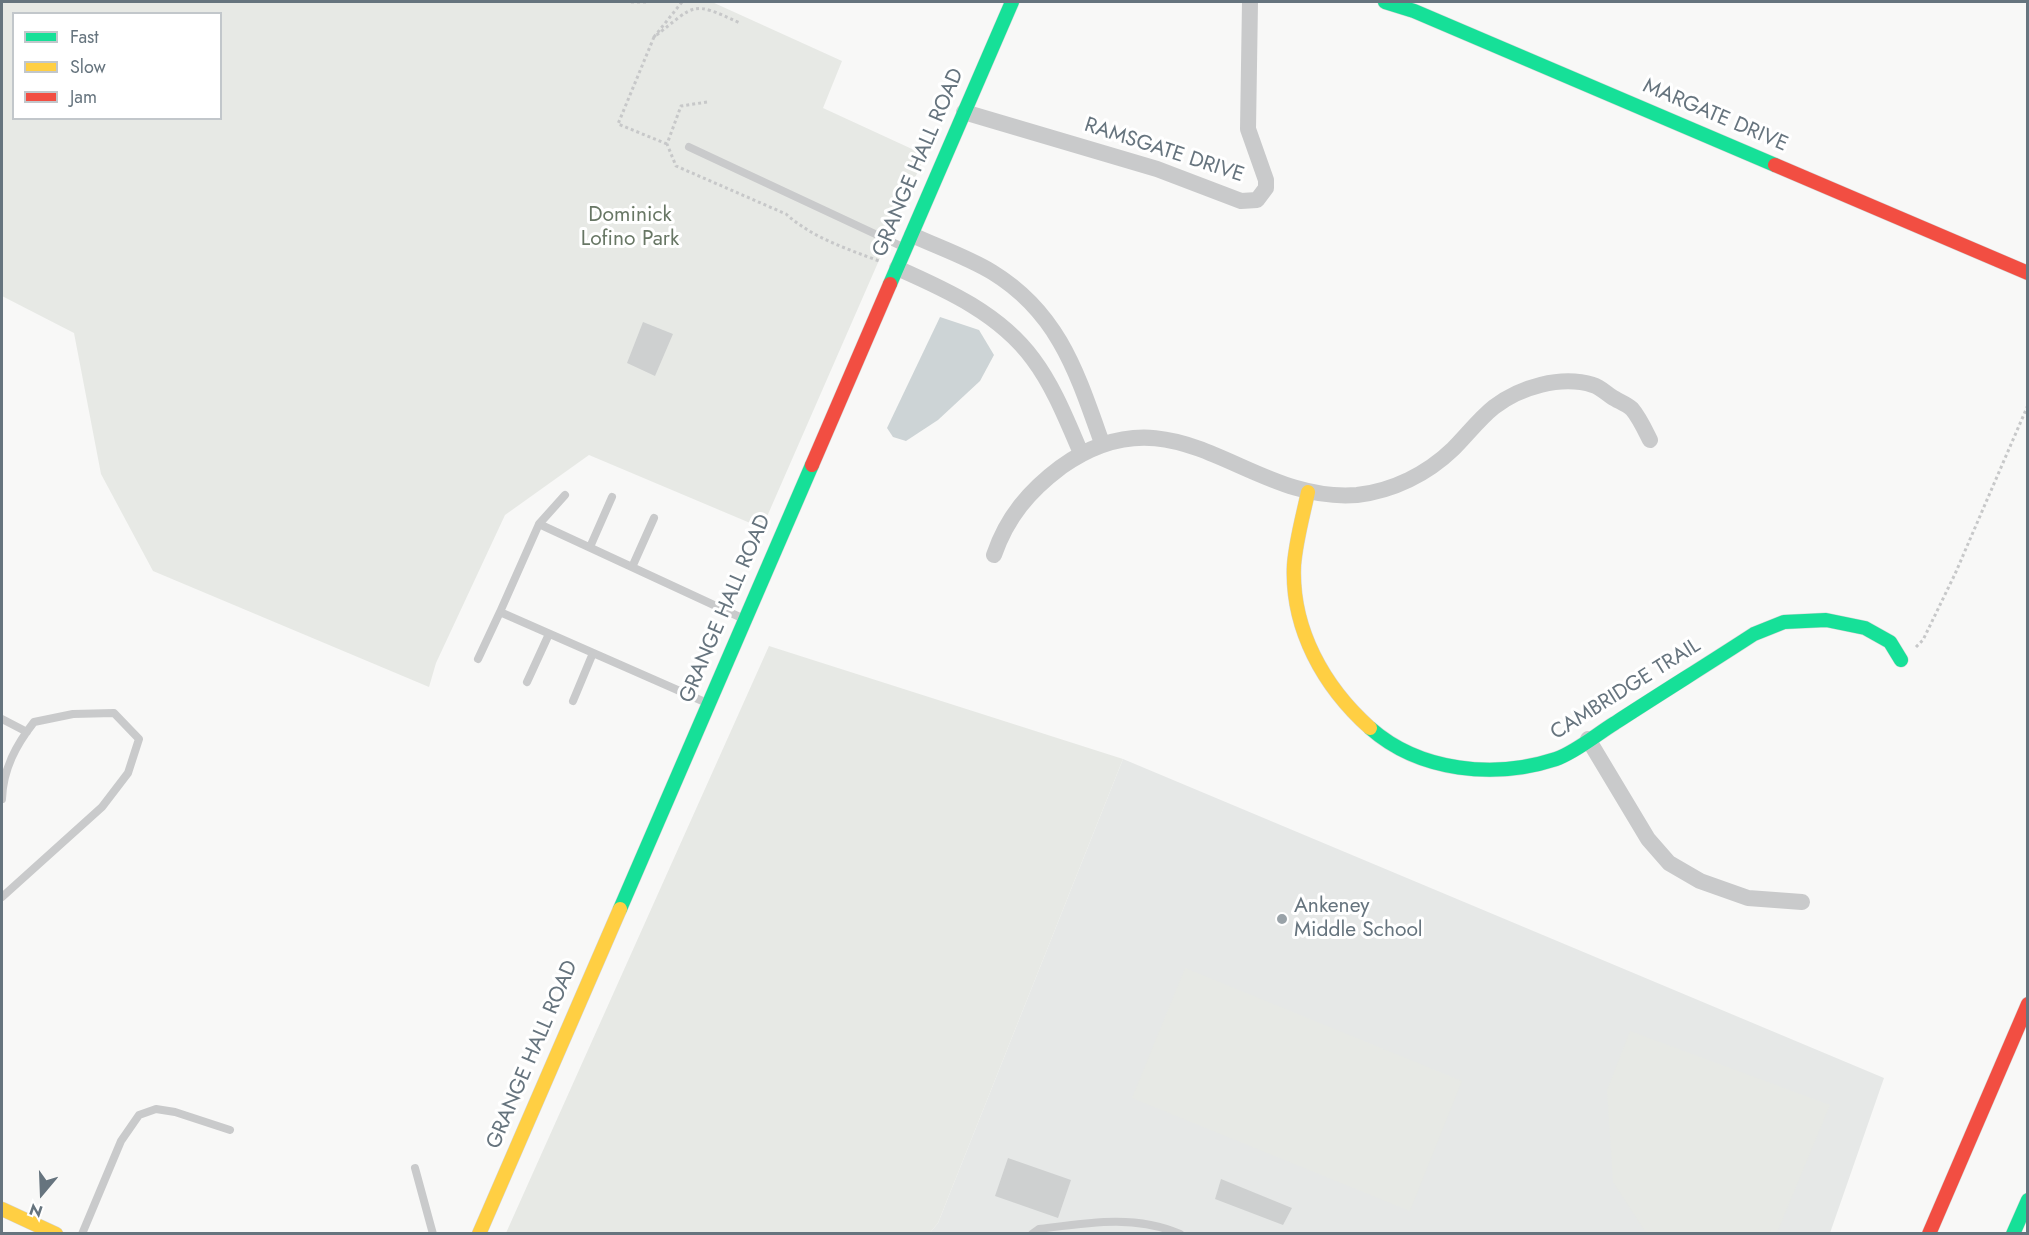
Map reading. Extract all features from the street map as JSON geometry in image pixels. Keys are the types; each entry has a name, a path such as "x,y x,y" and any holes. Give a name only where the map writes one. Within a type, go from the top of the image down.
{"main road":[{"name":"GRANGE HALL ROAD","path":"479,1233 1012,2"},
{"name":"MARGATE DRIVE","path":"1384,2 1414,11 2028,273"},
{"name":"CAMBRIDGE TRAIL","path":"1308,492 1295,558 1295,589 1299,616 1319,670 1337,696 1382,738 1437,763 1468,769 1498,770 1529,766 1559,758 1754,634 1784,622 1826,620 1865,628 1890,642 1901,660"},
{"path":"1929,1233 2028,1004"},
{"path":"2013,1233 2028,1200"},
{"path":"2,1209 57,1233"}],"street":[{"name":"RAMSGATE DRIVE","path":"964,112 1147,166 1241,201 1257,200 1264,195 1266,180 1248,129 1250,2"},
{"path":"909,242 991,272 1014,287 1035,306 1068,354 1102,443"},
{"path":"897,268 940,287 1008,331 1033,359 1049,385 1081,453"},
{"path":"994,555 1008,522 1029,493 1081,453 1102,443 1133,439 1176,441 1202,448 1308,492 1358,495 1383,490 1407,481 1443,458 1495,407 1526,389 1555,383 1594,385 1631,409 1650,440"},
{"path":"1588,739 1648,839 1669,863 1700,881 1748,898 1802,902"}],"lane":[{"path":"688,147 909,242"},
{"path":"478,659 539,524 565,495"},
{"path":"590,547 612,497"},
{"path":"633,565 654,518"},
{"path":"539,524 633,565 744,619"},
{"path":"500,612 708,704"},
{"path":"527,682 549,634"},
{"path":"573,701 593,653"},
{"path":"2,799 2,786 15,747 34,723 73,714 114,713 139,739 128,773 102,807 2,897"},
{"path":"2,719 27,732"},
{"path":"82,1233 121,1141 138,1115 156,1109 175,1112 230,1130"},
{"path":"415,1168 432,1233"},
{"path":"1032,1233 1039,1229 1110,1220 1163,1226 1180,1233"}],"path":[{"path":"631,2 647,2"},
{"path":"667,144 618,124 654,37 682,2"},
{"path":"654,37 694,7 705,6 740,23"},
{"path":"1901,660 1923,640 1955,574 2028,405"}],"shaded area":[{"path":"940,317 979,330 994,355 980,381 938,420 906,441 893,437 887,428"},
{"name":"Ankeney Middle School","path":"1123,759 1884,1078 1830,1233 929,1234 938,1223"}],"green space":[{"name":"Dominick Lofino Park","path":"2,2 712,2 842,61 823,108 925,155 762,528 589,455 505,515 436,663 429,687 153,571 101,474 74,333 2,296"},
{"path":"769,646 1123,759 938,1223 929,1234 506,1233"},
{"path":"1185,968 1462,1081 1410,1211 1132,1098"},
{"path":"1630,1031 1830,1105 1777,1233 1646,1233 1613,1182 1607,1090"}],"building":[{"path":"643,322 673,334 655,376 627,363"},
{"path":"1008,1158 1071,1180 1058,1218 995,1196"},
{"path":"1221,1179 1292,1208 1283,1225 1215,1199"}],"traffic: fast":[{"path":"890,284 1012,2"},
{"path":"1385,2 1414,11 1775,165"},
{"path":"620,909 812,465"},
{"path":"1370,728 1390,743 1435,762 1459,768 1508,769 1556,759 1571,752 1754,634 1784,622 1826,620 1865,628 1890,642 1901,660"},
{"path":"2013,1234 2028,1200"}],"traffic: slow":[{"path":"1308,492 1294,565 1298,612 1305,634 1325,675 1353,712 1370,728"},
{"path":"479,1234 620,909"},
{"path":"2,1209 56,1234"}],"traffic: jam":[{"path":"1775,165 2028,273"},
{"path":"812,465 890,284"},
{"path":"1929,1234 2028,1004"}],"place":[{"name":"Ankeney Middle School","path":"1282,919"}]}
